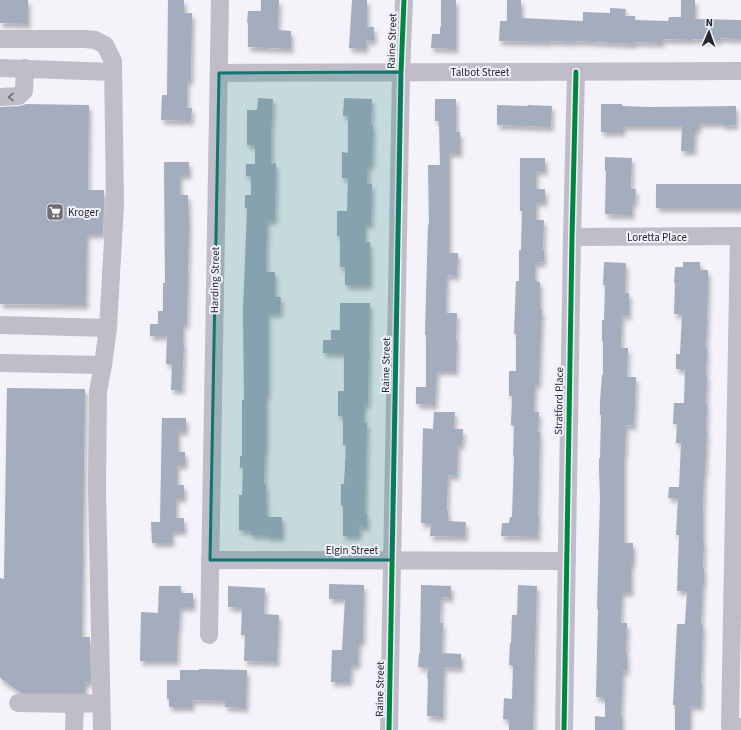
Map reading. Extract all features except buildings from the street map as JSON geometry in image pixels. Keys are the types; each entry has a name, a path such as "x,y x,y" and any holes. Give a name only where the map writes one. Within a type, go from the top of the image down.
{"street":[{"name":"Harding Street","path":"209,635 220,0"},
{"name":"Raine Street","path":"389,730 401,72 404,0"},
{"path":"0,39 95,40 105,45 113,61 115,205 108,328 98,391 97,488 102,730"},
{"path":"0,68 113,72"},
{"path":"0,97 19,96 24,90 25,68"},
{"name":"Talbot Street","path":"219,73 741,71"},
{"name":"Stratford Place","path":"564,730 576,72"},
{"path":"735,727 740,236"},
{"name":"Loretta Place","path":"572,237 740,236"},
{"path":"0,325 108,328"},
{"path":"0,363 103,365"},
{"name":"Elgin Street","path":"210,560 567,561"},
{"path":"18,703 101,703"},
{"path":"74,730 75,704"}],"highlighted area":[{"path":"401,72 392,560 210,560 219,73"}],"cycle path":[{"path":"389,730 401,72 404,0"},
{"path":"564,730 576,72"}],"place":[{"name":"Kroger","path":"55,212"}]}
